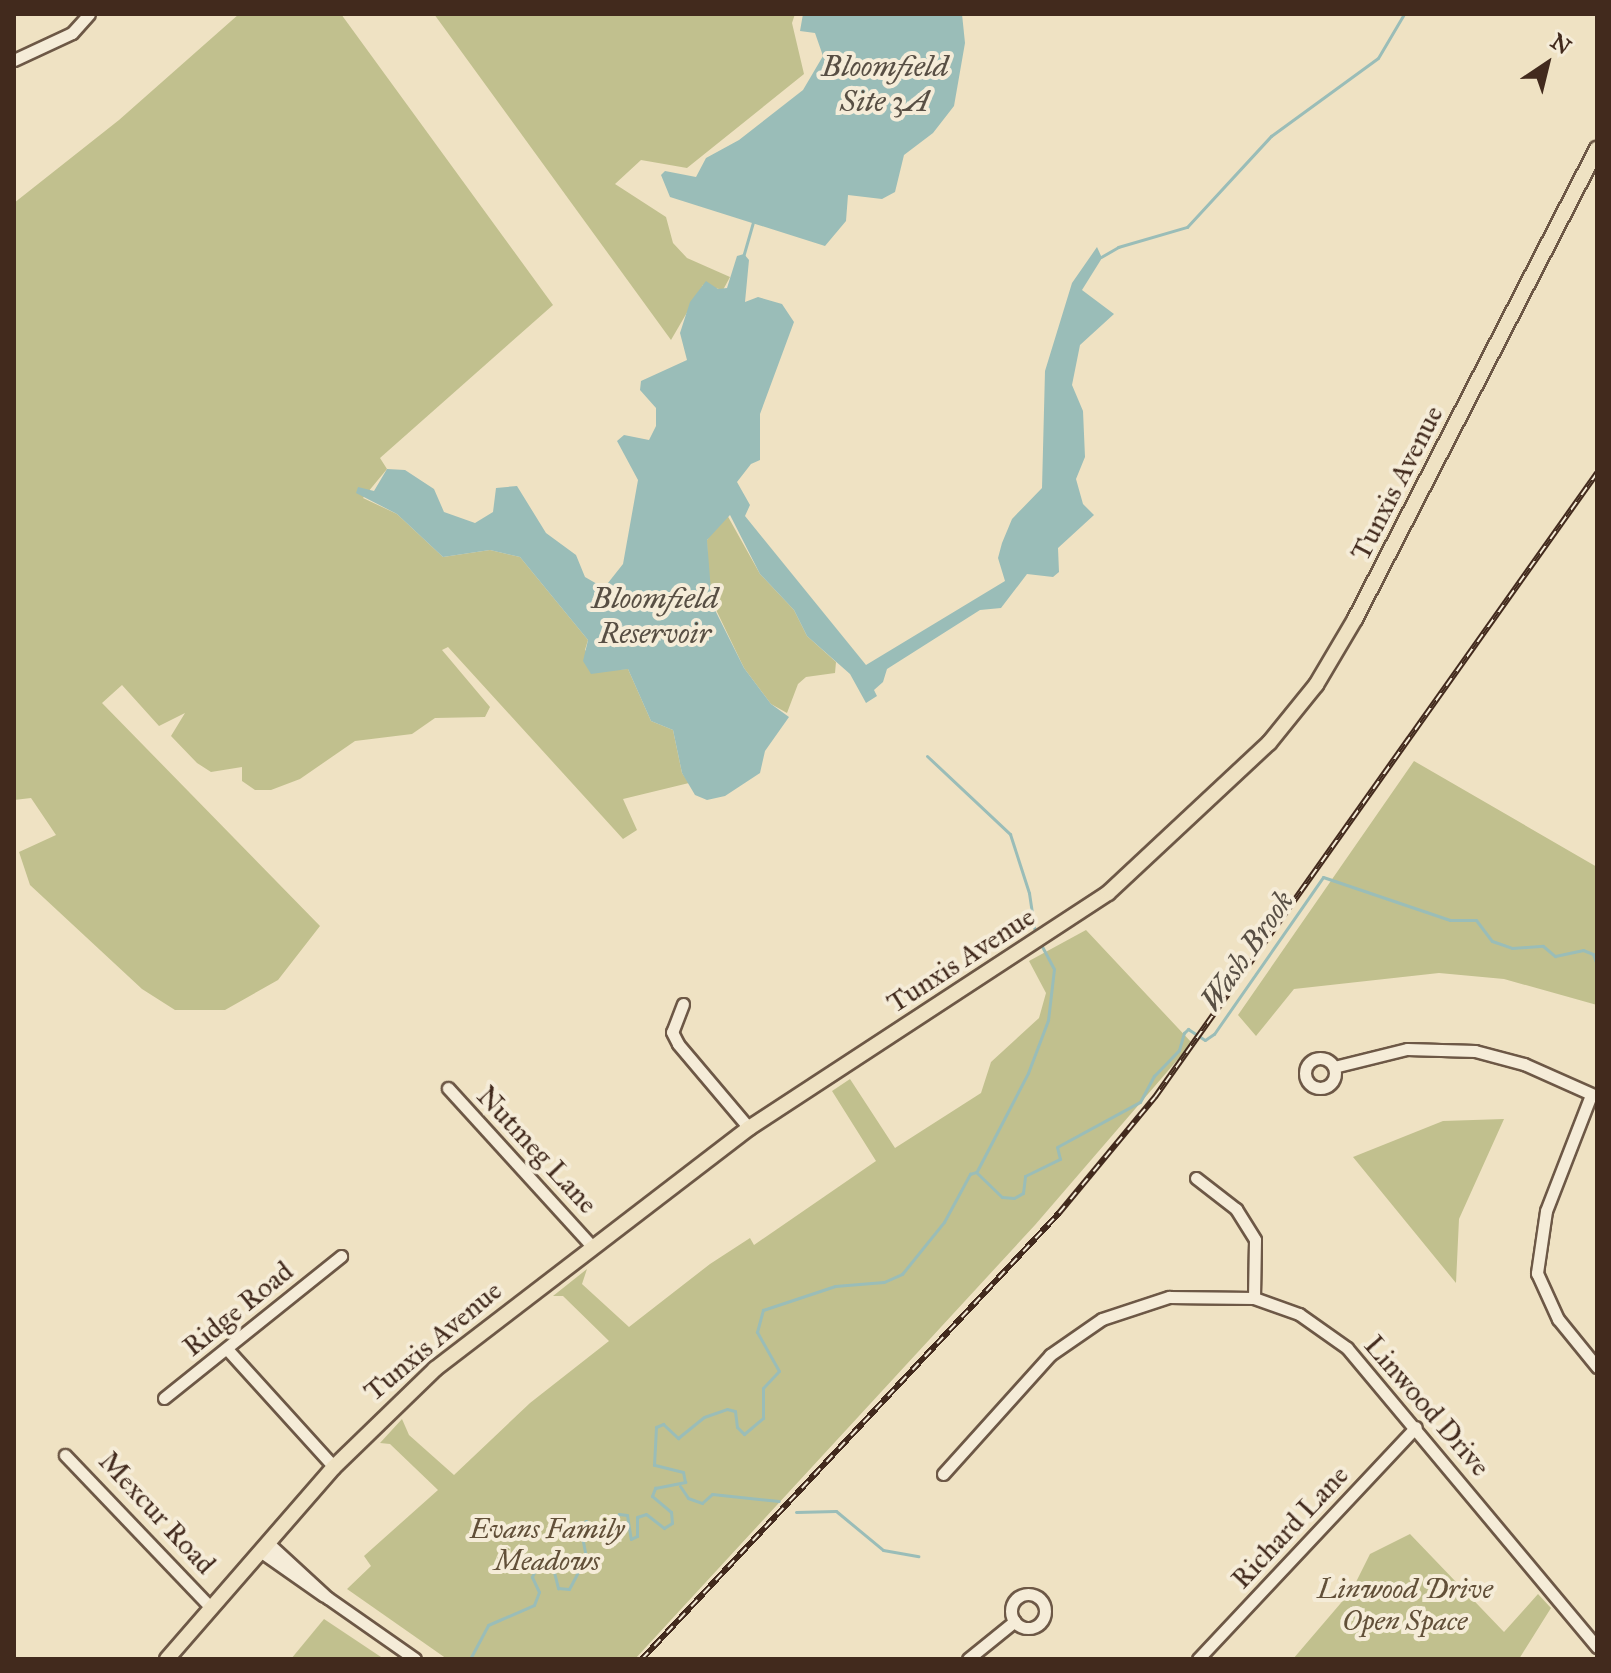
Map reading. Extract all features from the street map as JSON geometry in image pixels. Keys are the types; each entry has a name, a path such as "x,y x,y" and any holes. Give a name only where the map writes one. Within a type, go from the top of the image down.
{"main road":[{"name":"Tunxis Avenue","path":"167,1659 334,1467 435,1369 591,1245 749,1128 1038,941 1163,847 1269,743 1316,685 1355,619 1597,149"}],"street":[{"path":"14,60 72,33 89,14"},
{"path":"683,1004 672,1032 678,1044 749,1128"},
{"path":"1334,1067 1407,1049 1475,1051 1524,1064 1594,1096 1546,1211 1537,1273 1558,1319 1597,1367"},
{"name":"Nutmeg Lane","path":"448,1088 591,1245"},
{"path":"1196,1178 1236,1209 1255,1240 1254,1298"},
{"name":"Ridge Road","path":"164,1398 341,1256"},
{"name":"Linwood Drive","path":"943,1474 1050,1355 1102,1319 1169,1297 1254,1298 1299,1314 1347,1348 1597,1647"},
{"path":"227,1349 334,1467"},
{"name":"Richard Lane","path":"1198,1659 1416,1427"},
{"name":"Mexcur Road","path":"65,1455 211,1608"},
{"path":"263,1547 328,1598 415,1659"},
{"path":"968,1659 1015,1621"}],"green space":[{"path":"239,14 341,14 553,305 380,458 387,469 363,498 397,514 443,557 490,550 520,557 588,640 585,650 609,670 628,669 651,721 673,730 682,773 689,783 623,799 637,830 623,839 448,647 442,650 490,707 485,717 435,718 412,734 355,741 300,779 271,790 255,790 242,781 242,767 211,772 197,763 171,736 185,713 159,726 122,685 102,703 320,926 278,980 225,1010 175,1010 142,989 30,885 19,852 56,835 31,798 14,800 14,203 119,120"},
{"path":"434,14 795,14 792,23 804,74 687,168 641,160 615,184 666,217 673,243 687,258 730,277 723,290 703,285 671,340"},
{"path":"726,513 760,574 794,610 807,636 836,662 835,673 806,677 798,684 787,713 771,704 744,668 708,593 707,540"},
{"path":"1414,761 1597,867 1597,1005 1504,979 1439,973 1294,989 1256,1036 1238,1015"},
{"name":"Evans Family Meadows","path":"1086,930 1192,1043 1035,1225 635,1659 447,1659 347,1589 371,1566 364,1556 438,1490 390,1444 380,1443 402,1419 409,1435 454,1475 530,1403 609,1341 563,1296 553,1296 587,1269 582,1284 629,1327 710,1264 750,1238 754,1245 876,1161 832,1091 850,1079 895,1148 981,1093 991,1062 1039,1018 1046,993 1029,961"},
{"path":"1504,1119 1459,1219 1456,1283 1353,1157 1443,1121"},
{"name":"Linwood Drive Open Space","path":"1410,1534 1504,1632 1538,1594 1551,1608 1519,1659 1293,1659 1352,1590 1370,1554"},
{"path":"324,1619 384,1659 291,1659"}],"water":[{"name":"Bloomfield Site 3A","path":"803,14 962,14 965,43 954,106 933,133 904,155 895,192 882,199 848,195 846,221 825,246 670,197 661,175 665,171 696,177 706,158 739,140 803,90 823,56 815,33 800,31"},
{"name":"Bloomfield Reservoir","path":"1097,247 1102,258 1082,290 1114,314 1080,345 1072,385 1083,411 1085,457 1076,479 1083,504 1094,515 1058,548 1059,572 1053,577 1027,574 1001,608 980,610 887,669 883,682 874,690 877,696 866,703 850,674 807,636 794,610 760,574 730,515 707,540 712,604 744,668 771,704 789,717 765,751 760,773 725,796 707,800 695,795 682,773 673,730 651,721 628,669 591,674 583,661 588,640 520,557 490,550 443,557 397,514 356,493 358,487 374,491 387,469 405,470 434,489 444,512 475,523 493,512 496,488 517,486 546,533 576,555 585,577 604,588 623,564 638,480 617,441 624,435 649,440 656,426 656,408 640,390 641,381 687,360 680,333 690,302 706,281 718,289 727,288 737,256 744,254 749,260 745,302 758,297 782,304 794,322 760,414 760,460 751,464 737,482 750,505 745,516 866,665 1005,581 998,558 1002,543 1012,519 1042,488 1045,371 1072,283"}],"waterway":[{"path":"1101,257 1118,247 1187,227 1271,136 1378,58 1404,14"},
{"path":"743,257 753,222"},
{"path":"927,756 1010,834 1029,893 1035,933"},
{"name":"Wash Brook","path":"470,1659 488,1625 534,1605 539,1592 532,1577 535,1570 553,1568 558,1588 569,1589 586,1557 580,1525 586,1521 604,1532 619,1514 627,1515 631,1539 637,1536 637,1517 646,1514 664,1528 672,1523 671,1512 652,1496 655,1488 685,1482 683,1472 654,1465 656,1427 663,1424 678,1438 704,1417 727,1409 735,1411 737,1427 744,1434 763,1418 763,1388 779,1371 757,1332 763,1310 835,1286 884,1282 902,1274 944,1222 970,1174 976,1172 1002,1197 1014,1198 1023,1193 1025,1176 1060,1159 1057,1147 1140,1102 1154,1076 1179,1050 1188,1029 1205,1040 1214,1034 1323,877 1450,920 1476,920 1492,941 1512,948 1543,946 1555,956 1583,950 1593,954 1597,965"},
{"path":"977,1171 1028,1073 1048,1020 1054,969 1040,943"},
{"path":"680,1486 688,1498 702,1503 712,1494 779,1501"},
{"path":"796,1512 836,1511 883,1550 918,1556"}],"railway":[{"path":"642,1659 1059,1213 1155,1097 1597,473"}]}
